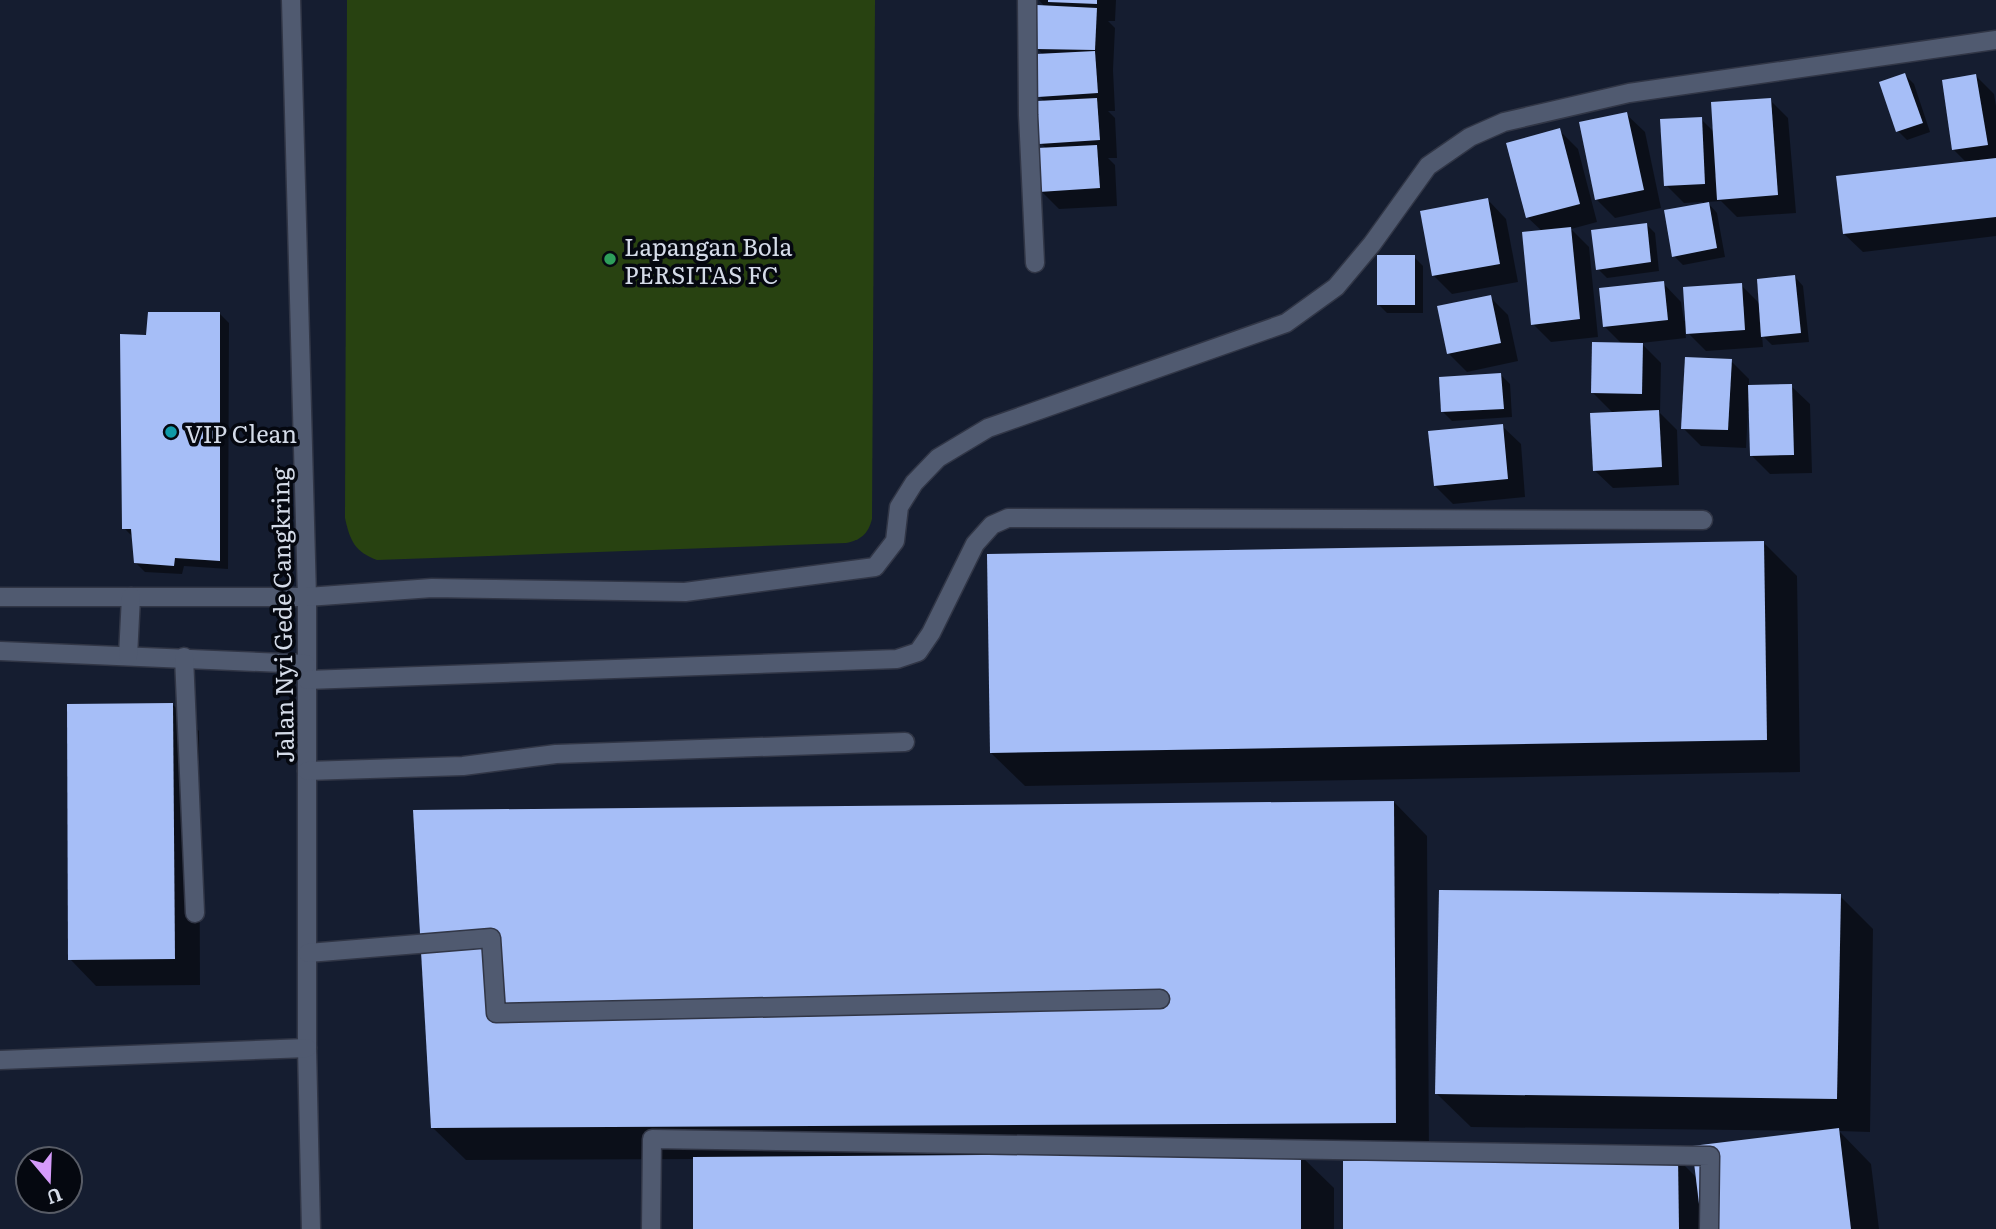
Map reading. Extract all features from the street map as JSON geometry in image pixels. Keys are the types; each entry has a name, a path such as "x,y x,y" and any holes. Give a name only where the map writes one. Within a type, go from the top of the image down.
{"street":[{"name":"Jalan Nyi Gede Cangkring","path":"291,0 307,597 307,1048 311,1229"},
{"path":"1027,0 1028,115 1035,263"},
{"path":"0,597 307,597 432,588 685,592 875,567 895,541 899,507 914,483 938,458 988,428 1286,323 1336,287 1372,244 1428,166 1470,138 1504,122 1629,93 1996,40"},
{"path":"0,651 184,657 307,672 897,659 919,652 975,544 992,525 1007,518 1703,520"},
{"path":"128,656 131,597"},
{"path":"184,657 195,913"},
{"path":"307,771 463,766 556,754 905,742"},
{"path":"308,953 491,938 496,1013 1160,999"},
{"path":"0,1060 307,1048"},
{"path":"650,1229 652,1139 1710,1156 1709,1229"}],"green space":[{"name":"Lapangan Bola PERSITAS FC","path":"347,0 875,0 872,519 863,536 846,543 377,560 363,553 355,545 345,518"}],"building":[{"path":"1097,0 1097,4 1048,2"},
{"path":"1037,5 1097,8 1095,50 1035,49"},
{"path":"1095,51 1098,93 1038,97 1036,54"},
{"path":"1905,73 1923,123 1896,132 1879,82"},
{"path":"1976,74 1988,145 1952,150 1942,80"},
{"path":"1097,98 1100,140 1039,144 1037,101"},
{"path":"1771,98 1778,195 1717,200 1711,102"},
{"path":"1627,112 1644,190 1595,200 1579,122"},
{"path":"1702,117 1705,184 1664,186 1660,119"},
{"path":"1560,128 1580,204 1526,218 1506,143"},
{"path":"1097,145 1100,188 1039,192 1037,148"},
{"path":"1996,158 1996,217 1843,234 1836,176"},
{"path":"1488,198 1500,264 1432,276 1420,211"},
{"path":"1709,202 1717,248 1672,257 1664,210"},
{"path":"1647,223 1651,262 1596,270 1591,230"},
{"path":"1571,227 1580,319 1531,325 1522,232"},
{"path":"1377,255 1415,255 1415,305 1377,305"},
{"path":"1795,275 1801,333 1761,337 1757,279"},
{"path":"1664,281 1668,320 1603,327 1599,288"},
{"path":"1742,283 1745,330 1686,334 1683,287"},
{"path":"1491,295 1501,343 1447,354 1437,306"},
{"name":"VIP Clean","path":"148,312 220,312 220,561 175,558 174,566 134,563 131,529 122,529 120,334 146,335"},
{"path":"1592,342 1643,343 1642,394 1591,393"},
{"path":"1685,357 1732,359 1728,430 1681,429"},
{"path":"1501,373 1504,409 1441,412 1439,377"},
{"path":"1792,384 1794,455 1750,456 1748,385"},
{"path":"1659,410 1662,467 1593,471 1590,413"},
{"path":"1503,424 1508,479 1434,486 1428,431"},
{"path":"1764,541 1767,740 990,753 987,554"},
{"path":"173,703 175,959 68,960 67,704"},
{"path":"1394,801 1396,1123 431,1128 413,810"},
{"path":"1439,890 1841,894 1837,1099 1435,1094"},
{"path":"1839,1128 1851,1229 1702,1229 1692,1146"},
{"path":"1301,1153 1301,1229 693,1229 693,1157"},
{"path":"1678,1156 1679,1229 1343,1229 1343,1161"}],"place":[{"name":"Lapangan Bola PERSITAS FC","path":"610,259"},
{"name":"VIP Clean","path":"171,432"}]}
